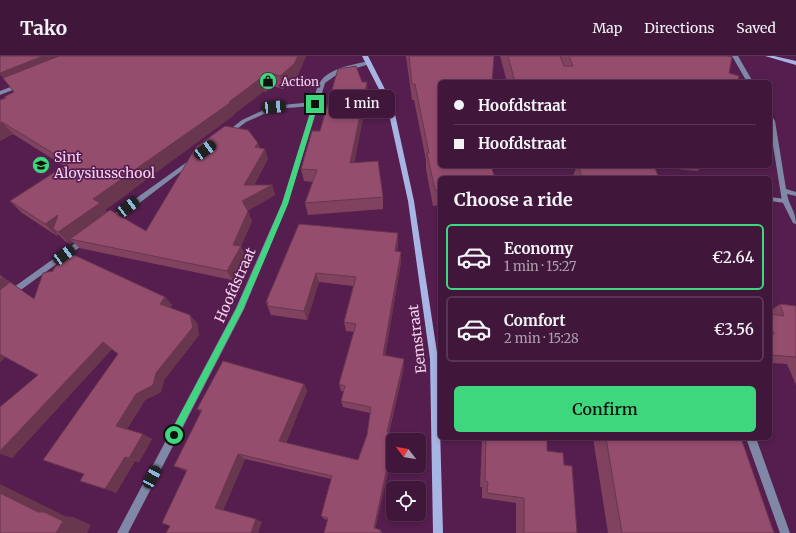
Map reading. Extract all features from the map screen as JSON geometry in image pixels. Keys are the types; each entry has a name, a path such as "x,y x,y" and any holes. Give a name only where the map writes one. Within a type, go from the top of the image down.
{"main road":[{"path":"768,56 796,64"},
{"name":"Eemstraat","path":"367,60 390,105 412,209 434,359 438,533"}],"street":[{"path":"735,56 749,80"},
{"name":"Hoofdstraat","path":"122,533 240,309 285,204 322,83 327,77 335,72 367,60"},
{"path":"0,93 28,82"},
{"path":"218,140 244,121 274,107 315,104"},
{"path":"772,121 785,201 796,221"},
{"path":"103,226 199,155"},
{"path":"784,191 796,194"},
{"path":"772,199 785,201"},
{"path":"0,302 90,236"},
{"path":"752,440 785,533"}],"building":[{"path":"0,56 43,56 0,73"},
{"path":"59,56 298,56 294,64 280,76 270,73 262,79 261,78 229,102 230,103 93,199 100,203 58,232 53,229 58,215 45,224 10,201 69,163 2,122 0,123 0,100 6,98 4,97 14,92 3,78"},
{"path":"409,56 494,56 492,80 438,80 438,168 492,168 494,176 438,176 438,190 435,190 415,84 412,84"},
{"path":"508,56 560,56 564,66 573,66 569,56 727,56 732,57 729,73 739,76 738,80 514,80"},
{"path":"356,66 362,82 367,82 350,163 378,161 383,197 305,203 317,170 301,169 312,131 320,131 338,69"},
{"path":"225,126 248,130 258,143 255,147 265,149 244,185 272,185 242,201 248,211 233,245 241,246 227,271 70,239 110,210 146,231 196,147"},
{"path":"580,168 655,168 658,176 582,176"},
{"path":"299,224 398,233 395,251 401,252 383,355 404,359 387,432 392,433 386,433 386,472 374,528 381,530 380,533 324,533 328,518 321,516 332,476 238,454 215,508 256,519 251,533 166,533 170,526 162,523 187,470 174,466 202,410 197,409 223,361 304,384 279,441 358,460 367,435 371,407 341,401 345,386 339,384 356,324 344,322 356,277 316,273 304,311 267,306 268,302 266,302"},
{"path":"72,254 165,297 160,304 190,315 193,327 156,373 153,385 136,394 116,426 143,434 129,458 125,457 105,489 80,481 84,474 43,460 118,354 103,342 0,451 0,407 38,375 0,354 0,290 10,282 34,299 43,273 53,271 55,267"},
{"path":"780,304 796,306 796,357 772,355 772,334 774,334 772,329 772,314 784,316"},
{"path":"486,440 547,440 547,451 563,453 564,465 572,466 577,533 524,533 524,498 487,493 488,482 485,481"},
{"path":"606,440 742,440 774,533 622,533"},
{"path":"0,493 38,512 44,512 63,521 56,533 0,533"}],"place":[{"name":"Action","path":"268,81"},
{"name":"Sint Aloysiusschool","path":"41,165"}],"route":[{"path":"174,435 240,309 263,256 285,204 315,104"}]}
